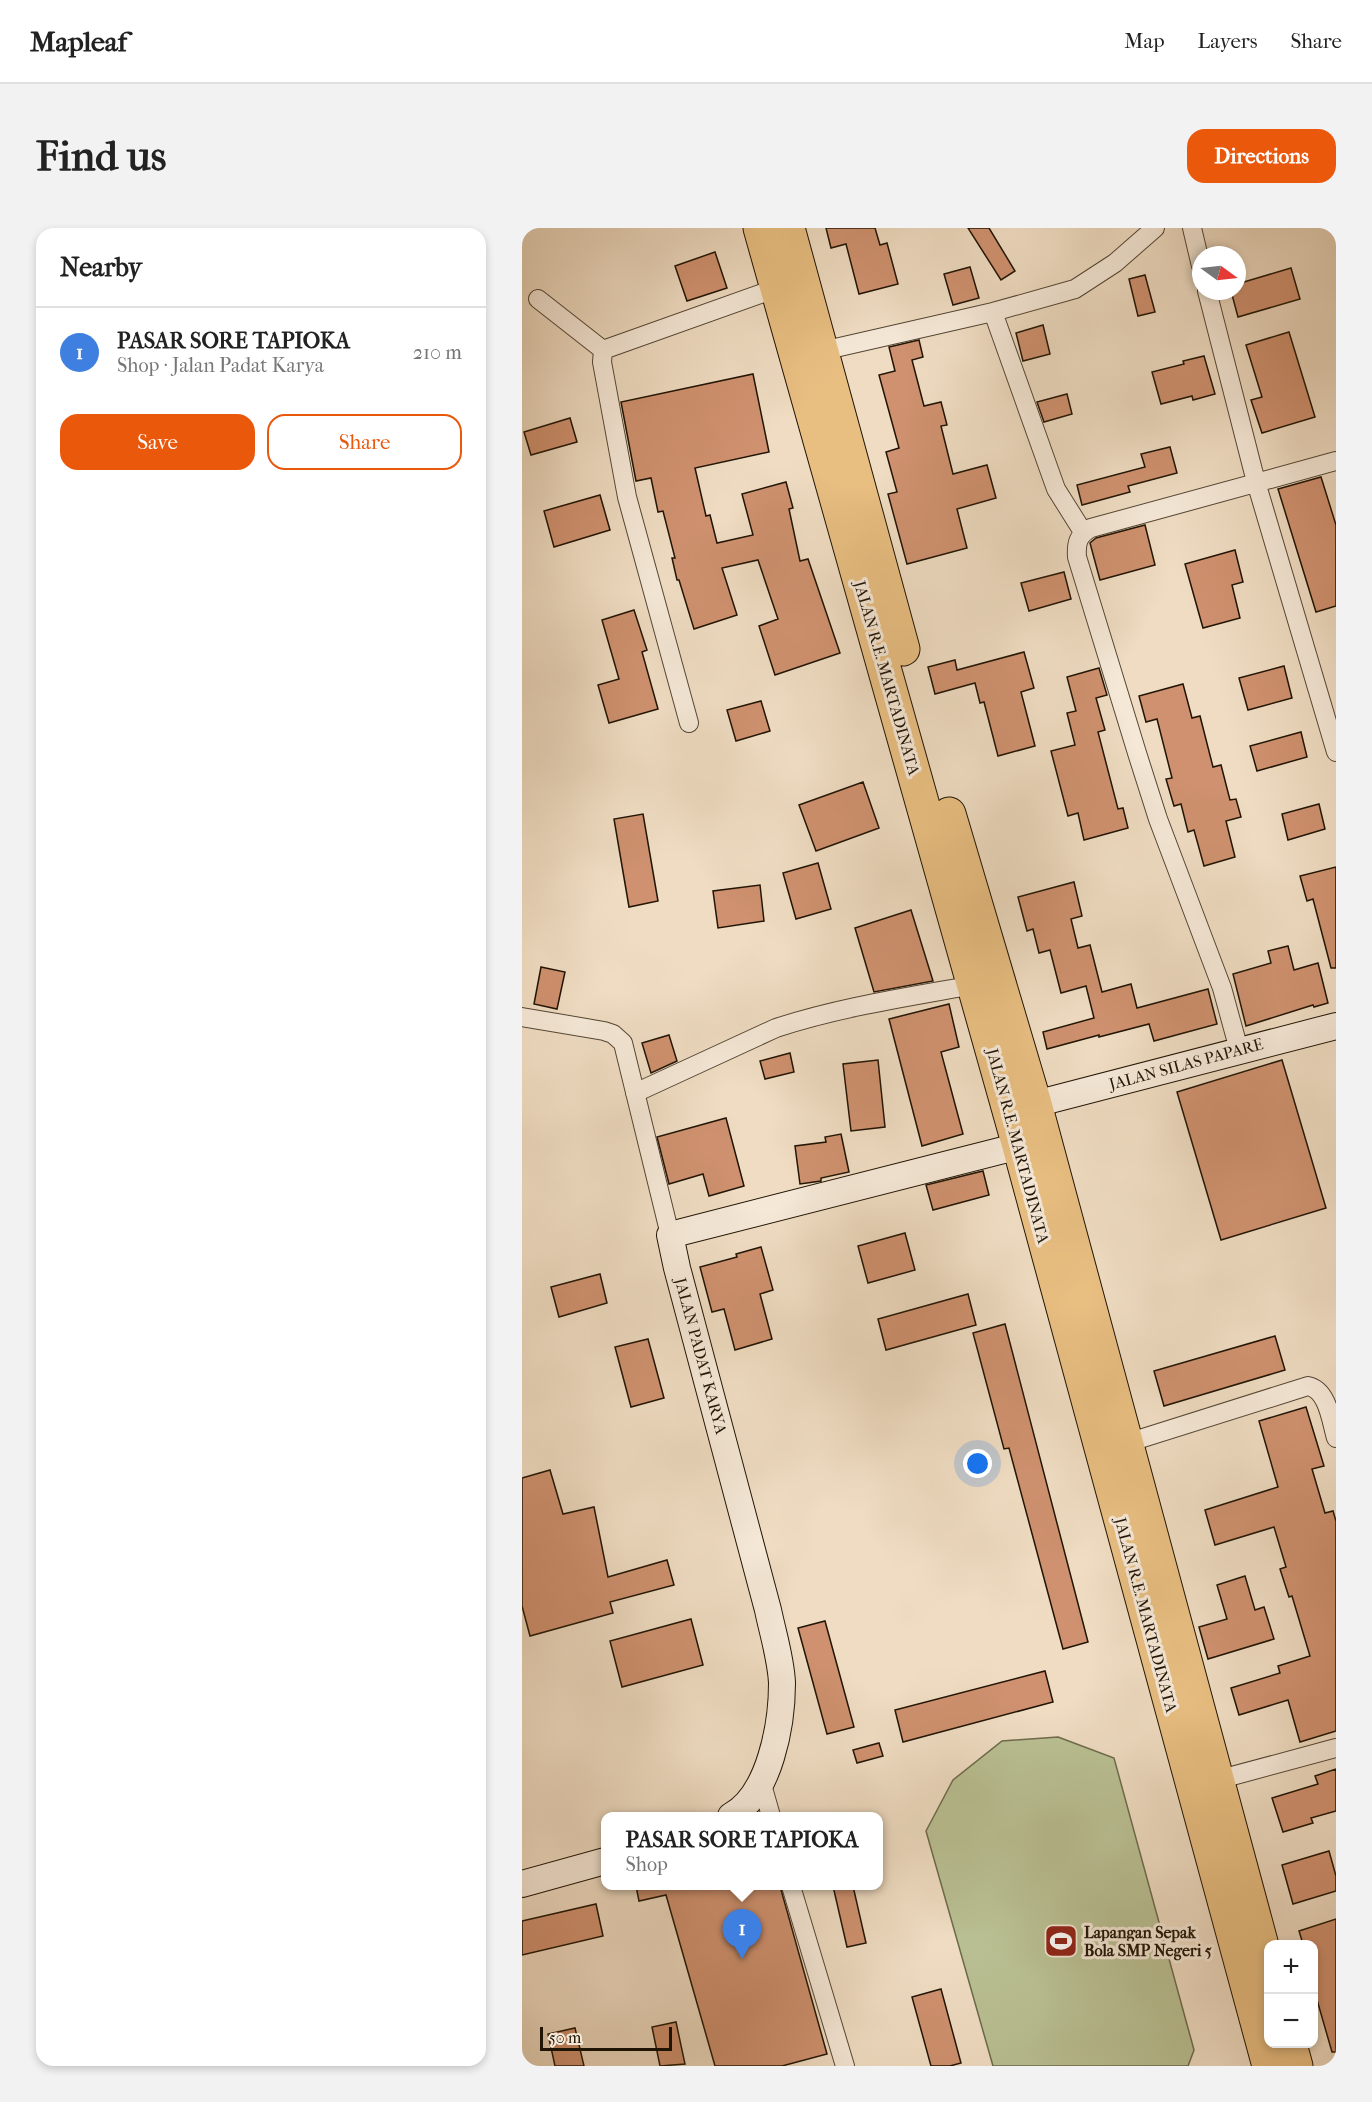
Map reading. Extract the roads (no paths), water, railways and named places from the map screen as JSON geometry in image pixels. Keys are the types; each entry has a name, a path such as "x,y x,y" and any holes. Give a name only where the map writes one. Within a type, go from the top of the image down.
{"highway":[{"name":"JALAN R.E. MARTADINATA","path":"760,228 777,288 937,775 1035,1104 1264,1950"},
{"name":"JALAN R.E. MARTADINATA","path":"788,228 822,351 863,549 974,985 1269,2066"},
{"path":"1291,2048 1296,2066"}],"street":[{"path":"822,351 993,312 1068,292 1085,284 1115,263 1155,228"},
{"path":"1192,228 1196,246"},
{"path":"603,350 777,288"},
{"path":"538,299 603,350"},
{"path":"1209,300 1256,482 1336,752"},
{"path":"993,312 1056,489 1083,532"},
{"path":"603,350 602,362 627,497 689,723"},
{"path":"1239,1050 1222,988 1147,786 1077,557 1077,543 1083,532 1091,528 1336,461"},
{"path":"635,1093 776,1028 800,1020 974,985"},
{"path":"522,1017 613,1034 623,1043 670,1235 1019,1146"},
{"name":"JALAN SILAS PAPARE","path":"1035,1104 1336,1026"},
{"name":"JALAN PADAT KARYA","path":"670,1235 779,1657 782,1682 780,1718 771,1755 761,1781 746,1805 736,1812"},
{"path":"1127,1443 1308,1386 1317,1389 1323,1397 1336,1438"},
{"path":"1217,1780 1336,1748"},
{"path":"761,1781 770,1812"},
{"path":"522,1884 601,1863"},
{"path":"792,1890 839,2065"}],"place":[{"name":"Lapangan Sepak Bola SMP Negeri 5","path":"1061,1941"},
{"name":"PASAR SORE TAPIOKA","path":"742,1959"}]}
